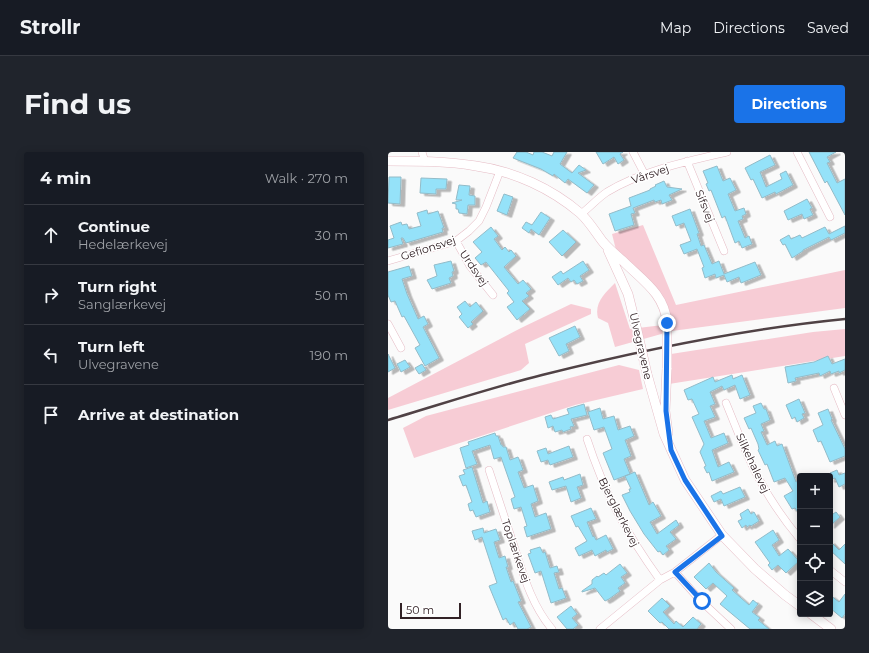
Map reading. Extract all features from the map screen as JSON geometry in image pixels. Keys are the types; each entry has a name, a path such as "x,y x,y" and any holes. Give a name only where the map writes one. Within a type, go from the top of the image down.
{"street":[{"path":"422,152 425,162"},
{"path":"633,152 646,175"},
{"name":"Vårsvej","path":"581,214 606,193 625,183 687,161 726,152"},
{"path":"797,152 830,217"},
{"name":"Ulvegravene","path":"388,161 477,166 500,171 533,183 552,193 581,214 605,243 627,266 651,286 661,299 667,315 666,411 671,450"},
{"name":"Sifsvej","path":"687,161 724,251"},
{"name":"Gefionsvej","path":"388,261 456,241 479,221 500,171"},
{"name":"Urdsvej","path":"456,241 470,266 493,295"},
{"name":"Ulvegravene","path":"605,243 628,294 647,374 664,434 685,480 722,536 755,569 797,604"},
{"path":"388,324 401,348"},
{"path":"834,388 845,415"},
{"name":"Silkehalevej","path":"726,403 759,479 787,523 797,535"},
{"name":"Bjerglærkevej","path":"587,439 597,469 622,523 641,554 660,580"},
{"name":"Toplærkevej","path":"489,470 524,577 534,601 552,629"},
{"path":"600,629 660,580 675,572 722,536"},
{"path":"675,572 700,600 731,629"},
{"path":"833,572 845,582"},
{"path":"815,617 831,629"}],"shaded area":[{"path":"643,225 676,305 845,270 845,308 672,331 615,347 608,323 598,318 597,313 601,299 615,283 630,329 671,324 669,309 656,287 616,250 612,234"},
{"path":"571,304 591,309 591,314 525,344 529,363 521,370 388,410 388,398 521,328"},
{"path":"845,329 845,356 669,384 671,354 813,332"},
{"path":"619,365 639,370 643,389 575,405 414,458 403,428 426,416"}],"building":[{"path":"517,152 526,152 533,155 534,152 542,152 552,156 554,152 567,152 560,164 572,173 579,165 586,170 578,173 594,185 587,193 568,179 565,183 554,174 553,176 541,169 513,158"},
{"path":"596,152 623,152 620,154 624,160 618,164 614,157 603,164"},
{"path":"809,152 836,152 827,157 830,162 827,163 837,183 845,179 845,215 827,181 825,183"},
{"path":"770,155 775,165 760,172 766,187 782,179 780,174 786,171 793,185 776,194 775,192 762,198 753,179 751,180 745,168"},
{"path":"717,166 723,181 730,178 736,190 728,194 735,211 744,208 746,214 742,216 743,219 738,221 745,238 749,236 752,244 742,248 739,241 735,243 725,216 722,218 711,190 709,191 706,184 708,183 703,171"},
{"path":"389,177 401,177 400,204 388,203"},
{"path":"421,178 447,179 446,189 436,189 436,194 420,193"},
{"path":"664,181 667,187 682,189 669,195 672,200 662,204 661,200 655,202 654,200 633,208 635,213 631,214 634,225 615,231 609,214 631,206 629,198 650,190 656,186 655,185"},
{"path":"459,185 470,186 469,195 475,196 475,205 468,205 467,214 459,213 458,209 456,209 456,204 452,203 462,200 456,200"},
{"path":"504,194 513,197 507,215 497,211"},
{"path":"807,199 812,208 810,209 813,215 804,219 802,214 788,220 784,211"},
{"path":"690,209 699,233 697,234 701,246 704,245 712,264 719,261 724,274 755,262 761,275 741,283 739,277 727,282 724,275 716,278 715,274 705,278 702,268 704,267 697,249 684,254 680,245 691,241 684,223 676,226 672,216"},
{"path":"427,210 428,214 438,211 444,228 442,228 443,232 406,243 403,238 401,238 403,244 388,248 388,240 394,238 390,226 401,222 402,225 407,224 409,229 421,226 417,213"},
{"path":"541,212 550,218 539,235 531,229 529,233 522,228 526,222 532,225"},
{"path":"845,226 845,233 831,240 829,237 803,250 792,258 785,244 783,245 780,240 789,235 791,239 800,235 802,238 825,227 829,234"},
{"path":"491,227 498,236 494,239 502,250 505,247 509,252 511,250 516,256 504,267 518,284 523,280 531,289 526,293 529,296 522,301 530,309 517,320 507,307 514,302 507,293 509,291 486,262 481,265 475,258 482,252 473,242"},
{"path":"563,230 576,242 562,256 549,242"},
{"path":"451,261 454,271 452,272 453,276 449,278 451,283 432,289 427,280 437,276 434,265"},
{"path":"583,261 589,270 580,276 583,281 577,284 574,280 571,282 568,278 558,285 552,277 561,271 563,274"},
{"path":"409,266 412,276 402,279 418,319 424,316 428,324 423,327 439,358 425,366 415,348 420,345 404,316 402,317 395,301 391,302 388,295 388,272"},
{"path":"465,301 470,307 476,302 483,311 471,322 473,324 468,328 459,317 462,314 457,307"},
{"path":"575,326 580,337 566,344 569,351 559,356 549,338"},
{"path":"388,354 395,368 388,372"},
{"path":"828,356 832,364 845,359 845,370 839,373 839,371 831,374 830,371 820,376 819,373 795,378 796,381 788,383 785,367 814,362"},
{"path":"405,360 410,367 401,372 397,364"},
{"path":"422,364 426,370 419,374 415,368"},
{"path":"732,375 733,379 742,375 750,395 740,399 735,385 724,390 722,386 710,392 715,404 710,406 715,417 704,421 711,438 724,433 728,443 712,450 718,467 729,462 734,472 712,481 709,472 707,473 704,467 706,466 700,452 704,444 692,417 699,414 692,399 688,400 684,390 713,377 715,382"},
{"path":"799,399 805,413 802,414 804,418 797,422 795,417 792,419 786,405"},
{"path":"761,403 764,409 766,409 770,420 761,424 764,431 761,432 767,445 775,441 777,446 782,444 797,482 797,511 795,508 792,509 784,496 793,491 785,478 774,482 767,464 765,465 758,450 758,444 751,428 749,429 744,418 756,413 753,406"},
{"path":"584,404 587,415 571,419 574,426 570,427 571,429 563,432 562,430 555,432 553,426 548,428 545,417 551,415 553,419 569,414 567,409"},
{"path":"600,408 603,419 614,416 618,430 630,426 634,436 625,440 631,456 624,459 630,474 614,480 603,453 612,449 604,427 594,430 588,412"},
{"path":"828,409 832,419 831,420 845,449 845,456 830,462 821,441 818,442 813,430 823,425 818,413"},
{"path":"495,433 496,436 498,436 501,445 506,447 510,460 518,457 523,470 518,472 524,488 533,485 538,501 531,504 535,517 546,513 551,529 527,537 524,527 527,526 521,507 514,509 511,499 515,497 501,457 494,459 490,445 472,451 477,464 466,468 460,448 469,445 468,442"},
{"path":"569,446 573,457 550,465 548,460 541,462 537,451 546,448 548,454"},
{"path":"472,467 483,503 487,501 490,512 476,517 473,510 470,511 468,504 472,502 466,485 463,486 459,476 465,474 463,470"},
{"path":"837,470 839,475 845,473 845,484 839,487 835,478 833,479 833,473 830,473"},
{"path":"635,472 649,505 653,502 661,516 650,522 657,534 676,520 679,525 670,532 676,539 666,546 669,550 663,555 660,551 658,552 644,534 622,495 630,492 629,489 631,489 625,476"},
{"path":"580,474 583,485 577,487 581,498 571,502 566,486 552,490 549,482 563,477 564,480"},
{"path":"740,487 745,497 724,506 721,499 714,502 711,496 721,491 723,494"},
{"path":"591,508 596,519 587,522 593,537 594,536 596,540 606,535 613,549 607,552 606,550 595,556 592,550 579,556 575,548 587,541 578,526 576,527 571,516"},
{"path":"748,509 751,514 754,512 759,521 751,526 750,525 747,527 746,525 742,528 738,521 742,519 740,514"},
{"path":"836,512 840,517 833,523 833,514"},
{"path":"483,528 484,533 496,529 500,540 494,542 497,552 499,558 505,556 508,567 506,567 511,582 513,581 521,601 518,602 531,627 527,629 518,629 514,622 510,625 506,618 503,620 489,586 497,583 482,537 475,540 472,531"},
{"path":"773,530 779,540 772,545 779,556 788,549 797,559 797,563 786,573 778,565 772,570 768,565 770,563 755,542"},
{"path":"833,544 839,550 845,544 845,564 833,553"},
{"path":"540,547 543,553 545,552 550,568 557,566 559,572 554,573 559,589 562,588 566,598 551,603 541,571 535,573 528,554 531,553 530,550"},
{"path":"709,563 716,572 734,588 732,590 749,605 753,600 758,604 752,612 760,618 758,620 769,629 750,629 720,604 727,596 713,583 706,589 694,577"},
{"path":"620,564 627,573 621,577 625,583 618,588 620,591 605,601 595,588 582,592 592,584 592,580 597,576 598,577 604,573 606,575"},
{"path":"845,594 845,614 842,618 833,610 833,597 839,602"},
{"path":"662,598 670,606 663,612 674,624 676,621 683,627 693,617 701,624 697,629 669,629 662,622 660,623 648,611"},
{"path":"571,606 577,614 572,618 578,625 573,629 567,629 557,617"}],"railway":[{"path":"388,420 523,380 617,357 693,341 769,328 845,319"}],"route":[{"path":"667,323 666,411 671,450 685,480 722,536 675,572 702,601"}]}
